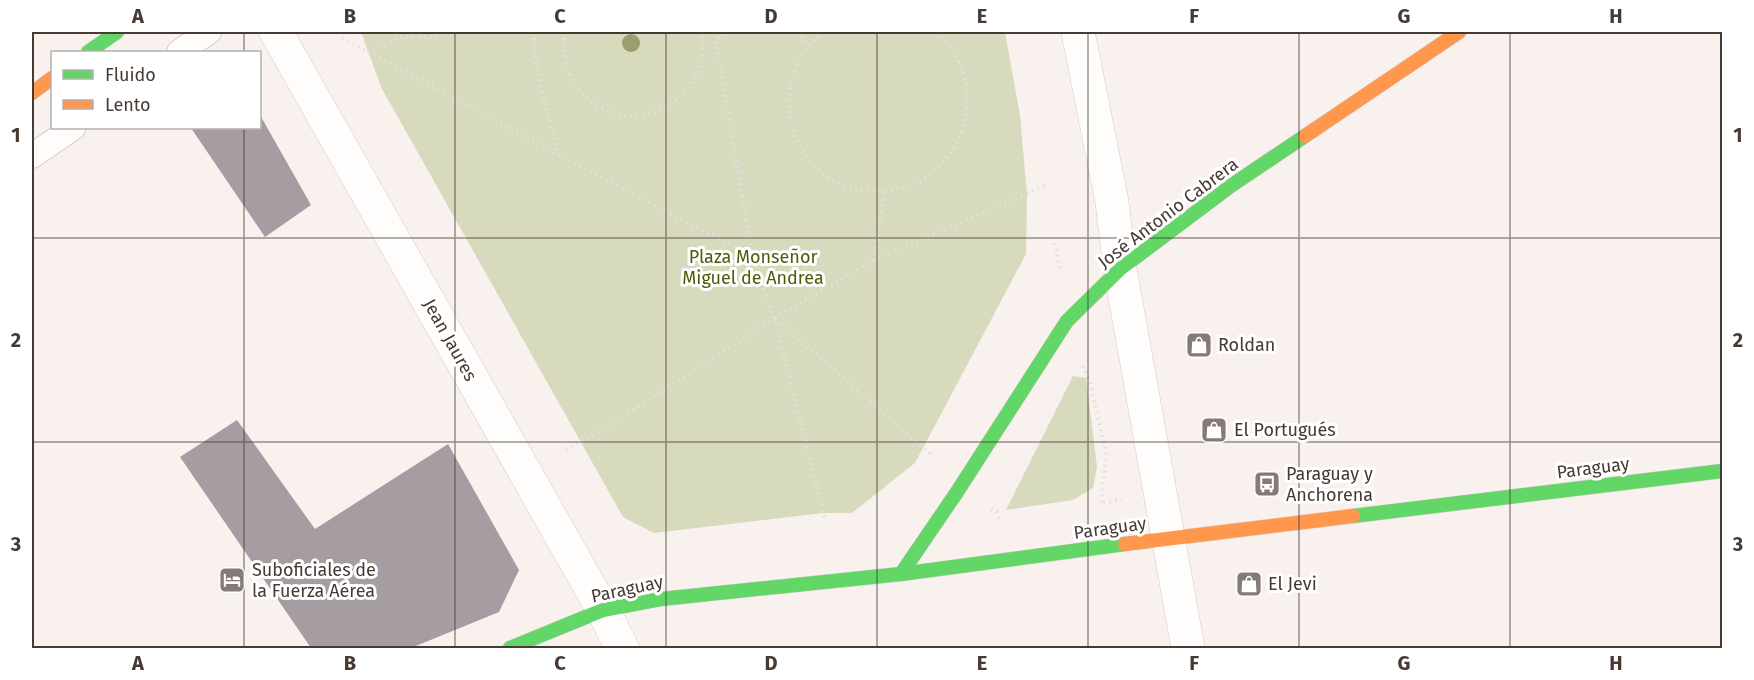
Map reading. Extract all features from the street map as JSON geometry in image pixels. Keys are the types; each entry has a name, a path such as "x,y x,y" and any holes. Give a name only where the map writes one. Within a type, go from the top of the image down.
{"street":[{"path":"88,51 117,32"},
{"name":"Jean Jaures","path":"276,32 603,610 622,648"},
{"path":"1078,32 1112,202 1120,269 1188,648"},
{"name":"José Antonio Cabrera","path":"901,574 957,492 1067,321 1120,269 1232,185 1458,32"},
{"path":"32,93 51,79"},
{"name":"Paraguay","path":"510,648 603,610 661,599 901,574 1168,538 1722,471"}],"lane":[{"path":"181,51 209,32"},
{"path":"32,156 72,129"}],"path":[{"path":"368,53 400,37 432,37 447,32"},
{"path":"535,32 533,40 544,108 559,155"},
{"path":"565,32 563,45 567,69 578,90 596,105 617,114 641,115 664,108 683,95 696,76 703,54 702,32"},
{"path":"728,32 716,40 752,255 774,318 825,521"},
{"path":"797,32 808,46"},
{"path":"823,32 808,46 792,77 788,106 793,134 808,158 829,177 855,189 884,192 912,186 938,170 957,146 968,117 967,86 957,57 934,32"},
{"path":"342,38 676,217 752,255"},
{"path":"566,450 621,418 774,318 875,260 1047,185"},
{"path":"875,260 884,192"},
{"path":"1055,243 1067,321 1090,383 1106,453 1101,504 1106,546"},
{"path":"774,318 931,454"},
{"path":"957,492 997,512 1000,530"}],"green space":[{"name":"Plaza Monseñor Miguel de Andrea","path":"361,32 1005,32 1020,115 1027,195 1026,254 915,463 852,513 823,513 654,533 623,517 382,89"},
{"path":"1073,376 1086,378 1097,466 1093,488 1073,500 1006,510"}],"building":[{"path":"261,117 311,205 265,237 192,129 261,129"},
{"path":"237,420 315,529 448,444 519,570 499,612 411,648 311,648 180,457"}],"traffic: fast":[{"path":"89,51 117,32"},
{"path":"901,574 957,492 1067,321 1120,269 1232,185 1305,136"},
{"path":"1353,516 1722,471"},
{"path":"510,648 603,610 661,599 901,574 1125,544"}],"traffic: slow":[{"path":"1305,136 1459,32"},
{"path":"32,93 51,79"},
{"path":"1125,544 1353,516"}],"place":[{"name":"Roldan","path":"1199,345"},
{"name":"El Portugués","path":"1214,430"},
{"name":"Paraguay y Anchorena","path":"1267,484"},
{"name":"Suboficiales de la Fuerza Aérea","path":"232,580"},
{"name":"El Jevi","path":"1249,584"}]}
